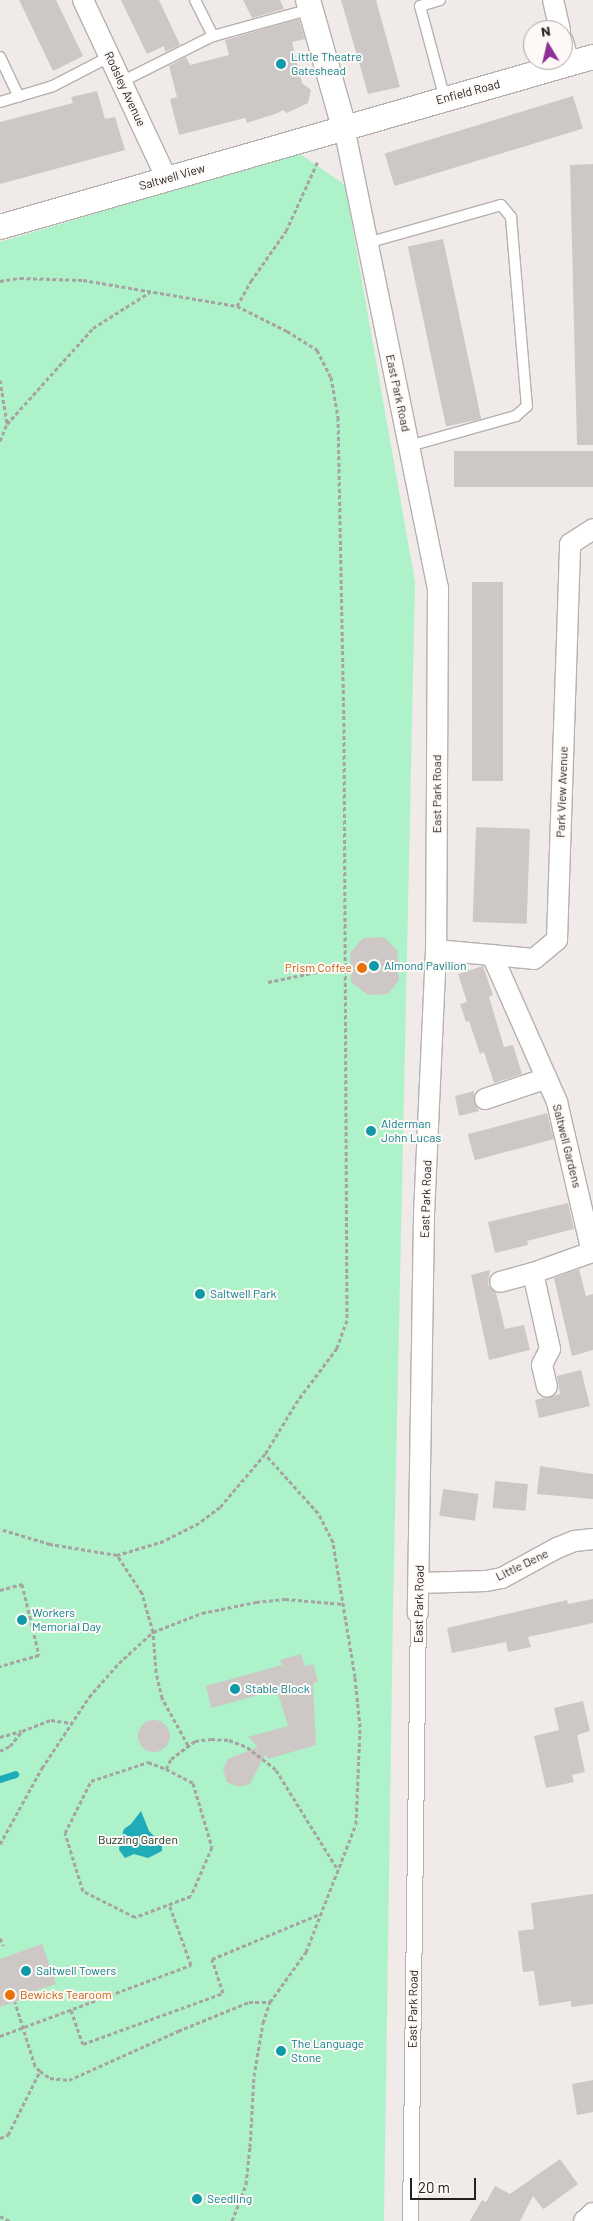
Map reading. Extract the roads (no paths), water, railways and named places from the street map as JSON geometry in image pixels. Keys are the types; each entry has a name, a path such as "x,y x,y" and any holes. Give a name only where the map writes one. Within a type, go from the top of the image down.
{"street":[{"name":"Rodsley Avenue","path":"83,0 167,179"},
{"path":"553,0 558,20"},
{"path":"310,5 338,128"},
{"name":"Enfield Road","path":"573,63 593,58"},
{"name":"Enfield Road","path":"338,128 548,70"},
{"name":"Saltwell View","path":"0,227 338,128"},
{"name":"East Park Road","path":"338,128 367,243 438,587 436,950 424,1216 410,2221"},
{"name":"Park View Avenue","path":"436,950 534,959 557,940 570,544 593,529"},
{"name":"Saltwell Gardens","path":"492,955 557,1102 592,1252 533,1273 500,1282"},
{"path":"485,1099 547,1078"},
{"path":"533,1273 550,1349 542,1365 547,1386"},
{"name":"Little Dene","path":"419,1583 486,1581 502,1578 558,1548 574,1542 593,1539"},
{"path":"584,2221 593,2213"}],"lane":[{"path":"195,0 213,36"},
{"path":"440,0 418,3 445,99"},
{"path":"121,82 213,36 310,5"},
{"path":"0,56 19,97"},
{"path":"0,102 53,86 110,57"},
{"path":"367,243 501,205 511,218 527,406 516,416 409,446"}],"water":[{"path":"141,1811 149,1831 162,1844 162,1851 148,1858 134,1854 125,1858 119,1850 124,1829 131,1824"}],"waterway":[{"path":"0,1779 15,1774"}],"place":[{"name":"Little Theatre Gateshead","path":"281,64"},
{"name":"Almond Pavilion","path":"374,966"},
{"name":"Prism Coffee","path":"362,968"},
{"name":"Alderman John Lucas","path":"371,1131"},
{"name":"Saltwell Park","path":"200,1294"},
{"name":"Workers Memorial Day","path":"22,1620"},
{"name":"Stable Block","path":"235,1689"},
{"name":"Saltwell Towers","path":"26,1971"},
{"name":"Bewicks Tearoom","path":"10,1995"},
{"name":"The Language Stone","path":"281,2051"},
{"name":"Seedling","path":"197,2199"}],"park label":[{"name":"Buzzing Garden","path":"138,1840"}]}
